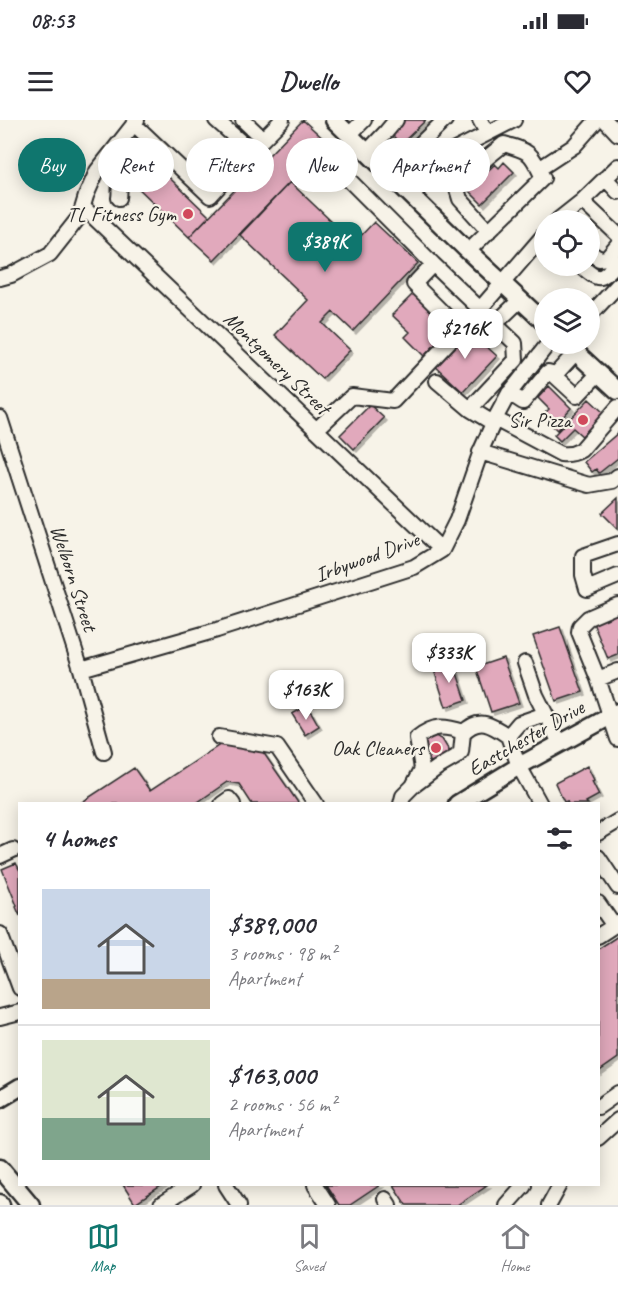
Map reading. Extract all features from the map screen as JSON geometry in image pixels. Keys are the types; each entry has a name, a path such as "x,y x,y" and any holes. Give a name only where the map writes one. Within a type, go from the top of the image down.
{"main road":[{"path":"334,120 370,155"},
{"path":"407,192 534,313"},
{"path":"578,354 618,391"},
{"name":"Eastchester Drive","path":"460,802 614,713"},
{"path":"0,1099 18,1088"},
{"path":"0,1168 31,1205"}],"street":[{"path":"216,120 236,138"},
{"path":"243,120 262,138"},
{"path":"264,138 282,120"},
{"path":"349,135 364,120"},
{"path":"367,152 396,120"},
{"path":"426,138 445,120"},
{"path":"468,251 543,178 527,151 504,144 480,120"},
{"path":"411,196 455,150 514,120"},
{"path":"539,169 574,146 597,120"},
{"path":"605,120 618,134"},
{"path":"0,278 50,254 80,216 97,171 136,122 149,138"},
{"path":"489,231 460,199 457,189 504,144"},
{"path":"174,162 186,174"},
{"path":"571,210 618,166"},
{"path":"605,178 618,192"},
{"path":"358,189 480,309"},
{"path":"119,192 119,198"},
{"path":"582,201 618,235"},
{"name":"Montgomery Street","path":"83,207 442,550"},
{"path":"600,259 606,258 618,245"},
{"path":"316,430 352,396 393,401 480,309 534,246"},
{"path":"592,276 600,278 605,276 618,262"},
{"path":"433,264 414,284 460,330"},
{"path":"600,304 618,285"},
{"path":"470,409 516,360 515,343 495,324 520,300"},
{"name":"Irbywood Drive","path":"81,669 217,630 403,571 442,550 457,520 480,452 494,421 509,393 540,354"},
{"path":"509,393 522,402 551,374 567,354"},
{"path":"534,361 577,396 599,373"},
{"path":"437,381 483,418 494,421 561,454 575,454 581,450 618,407"},
{"name":"Welborn Street","path":"0,418 4,442 81,669 104,752"},
{"path":"480,452 589,485 612,481 618,476"},
{"path":"618,544 583,556 583,575 587,589 618,576"},
{"path":"618,605 588,618 580,626 579,632 614,713 618,739"},
{"path":"525,663 536,694 560,743"},
{"path":"598,679 618,671"},
{"path":"508,736 519,723 545,714"},
{"path":"401,802 403,796 413,786 456,757 461,752 461,738 464,732 474,724 481,723 493,726 508,736 519,766 539,802"},
{"path":"413,786 422,769 417,738 437,727 464,732"},
{"path":"219,737 277,747 315,802"},
{"path":"600,832 618,821"},
{"path":"600,860 618,887"},
{"path":"600,905 616,925 600,935"},
{"path":"0,935 18,983"},
{"path":"0,1017 18,1012"},
{"path":"600,1106 618,1093"},
{"path":"600,1136 618,1120"},
{"path":"161,1205 190,1186"},
{"path":"227,1186 239,1205"},
{"path":"316,1186 328,1205"},
{"path":"506,1205 523,1186"},
{"path":"549,1205 559,1186"}],"building":[{"path":"303,120 323,138 286,138 286,186 214,260 189,237 233,192 274,192 274,150"},
{"path":"404,120 426,120 407,138 395,138 391,134"},
{"path":"504,162 514,172 482,204 470,192 490,192 490,169 495,164 499,168"},
{"path":"174,182 209,216 189,237 142,192 174,192"},
{"path":"286,186 286,192 300,192 354,243 374,222 418,263 353,331 333,312 322,323 350,350 322,379 275,335 308,300 240,235"},
{"path":"414,293 451,329 424,356 405,337 410,332 392,315"},
{"path":"466,328 497,356 463,392 433,364"},
{"path":"549,386 571,408 561,419 564,422 557,430 542,416 549,409 538,398"},
{"name":"Sir Pizza","path":"589,399 604,413 582,436 573,428 560,441 554,435"},
{"path":"370,405 384,418 354,449 340,435"},
{"path":"618,433 618,458 599,473 596,469 592,472 584,462"},
{"path":"618,498 618,529 602,513"},
{"path":"618,613 618,655 608,659 593,623"},
{"path":"560,627 583,692 556,701 533,636"},
{"path":"503,658 519,703 491,712 476,667"},
{"path":"453,661 466,700 446,707 433,667"},
{"path":"301,709 311,712 319,726 305,735 292,714"},
{"path":"431,734 442,739 450,752 431,764 422,739"},
{"path":"221,744 263,752 298,802 251,802 239,784 227,782 198,802 82,802 134,768 150,791"},
{"path":"587,766 599,795 586,802 564,802 555,783"},
{"path":"16,863 18,867 18,912 17,906 2,869"},
{"path":"618,936 618,1058 600,1071 600,948"},
{"path":"124,1186 162,1186 135,1204"},
{"path":"327,1186 378,1186 350,1205 339,1205"},
{"path":"394,1186 486,1186 457,1205 406,1205"}],"place":[{"name":"TL Fitness Gym","path":"188,214"},
{"name":"Sir Pizza","path":"583,420"},
{"name":"Oak Cleaners","path":"436,748"}]}
